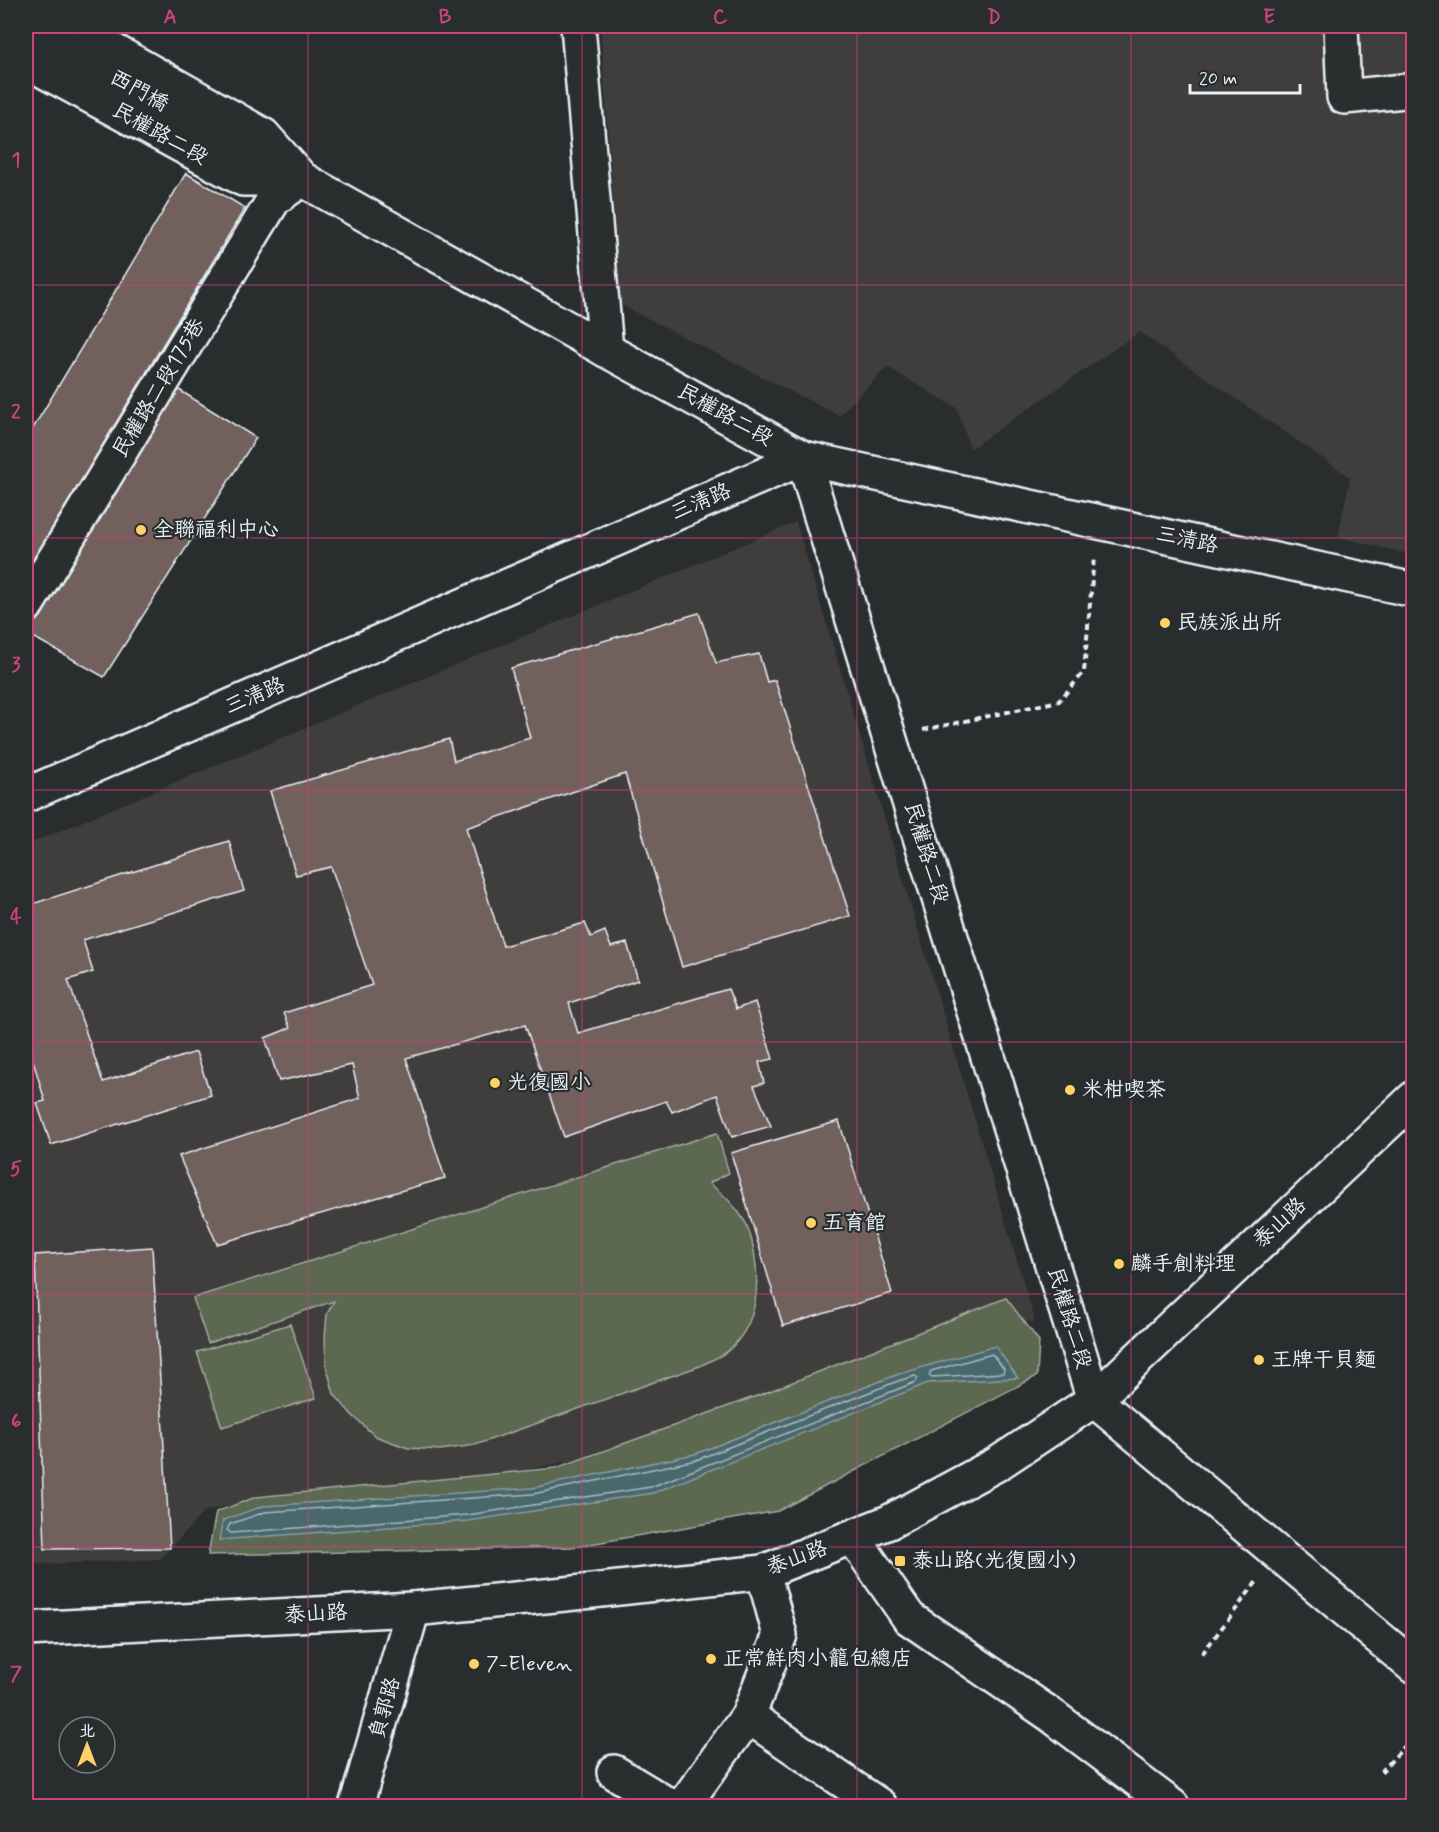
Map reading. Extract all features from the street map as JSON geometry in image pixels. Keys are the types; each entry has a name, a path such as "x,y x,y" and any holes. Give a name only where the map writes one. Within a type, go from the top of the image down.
{"main road":[{"name":"民權路二段","path":"70,26 263,135 302,179"},
{"path":"578,26 606,350"},
{"path":"1341,26 1344,97 1413,90"},
{"name":"西門橋","path":"26,29 252,154"},
{"name":"民權路二段","path":"26,61 243,180 302,179"},
{"name":"民權路二段","path":"252,154 302,179 803,458 1094,1400"},
{"name":"民權路二段175巷","path":"26,606 274,199 302,179"},
{"name":"三清路","path":"26,795 803,458 1413,590"},
{"name":"泰山路","path":"26,1629 413,1609 763,1572 889,1522 997,1464 1094,1400 1413,1098"},
{"path":"1094,1400 1413,1667"},
{"path":"853,1536 909,1618 1051,1714 1172,1806"},
{"path":"683,1806 748,1716 780,1635 763,1572"},
{"name":"負郭路","path":"356,1806 413,1609"},
{"path":"748,1716 880,1806"},
{"path":"614,1772 670,1806"}],"path":[{"path":"890,738 1059,701 1084,672 1097,520"},
{"path":"1202,1654 1278,1554"},
{"path":"1381,1772 1413,1736"}],"shaded area":[{"path":"600,26 1413,26 1413,555 1338,537 1350,477 1139,332 970,449 957,408 887,367 839,416 621,305"},
{"name":"光復國小","path":"796,522 1035,1321 904,1343 711,1433 480,1479 283,1494 205,1511 160,1559 26,1565 26,845"}],"green space":[{"path":"717,1133 729,1173 709,1183 732,1204 747,1227 754,1251 757,1278 755,1304 739,1339 719,1357 700,1366 475,1445 440,1450 408,1448 375,1436 334,1394 326,1365 325,1338 327,1314 334,1301 208,1343 193,1298"},
{"path":"1006,1298 1039,1341 1037,1376 778,1511 573,1547 208,1555 216,1512 256,1497 556,1468 765,1393"},
{"path":"290,1324 316,1398 222,1427 197,1352"}],"water":[{"path":"995,1346 1018,1378 928,1383 653,1493 468,1521 219,1540 223,1520 263,1506 532,1488 695,1454 896,1375"}],"building":[{"path":"186,173 245,208 26,573 26,440"},
{"name":"全聯福利中心","path":"176,388 256,438 104,677 26,633 26,622"},
{"path":"699,613 716,663 759,654 767,682 775,680 850,916 682,967 625,774 466,828 503,946 585,923 591,937 605,931 611,947 627,943 638,980 569,1003 578,1033 728,989 736,1009 755,1002 773,1059 759,1062 764,1083 754,1086 771,1126 732,1137 717,1095 672,1112 666,1101 564,1137 525,1025 406,1058 445,1178 217,1244 179,1156 360,1098 352,1065 279,1081 265,1038 290,1028 284,1013 372,985 331,867 296,875 270,791 449,739 454,761 530,738 511,668"},
{"path":"229,841 244,891 83,940 93,972 68,980 103,1082 196,1052 211,1095 51,1145 37,1103 45,1101 26,1037 26,906"},
{"name":"五育館","path":"839,1121 892,1293 783,1326 731,1153"},
{"path":"152,1247 170,1548 45,1549 35,1255"}],"place":[{"name":"全聯福利中心","path":"141,530"},
{"name":"民族派出所","path":"1165,623"},
{"name":"光復國小","path":"495,1083"},
{"name":"米柑喫茶","path":"1070,1090"},
{"name":"五育館","path":"811,1223"},
{"name":"麟手創料理","path":"1119,1264"},
{"name":"王牌干貝麵","path":"1259,1360"},
{"name":"泰山路(光復國小)","path":"900,1561"},
{"name":"正常鮮肉小籠包總店","path":"711,1659"},
{"name":"7-Eleven","path":"474,1664"}]}
